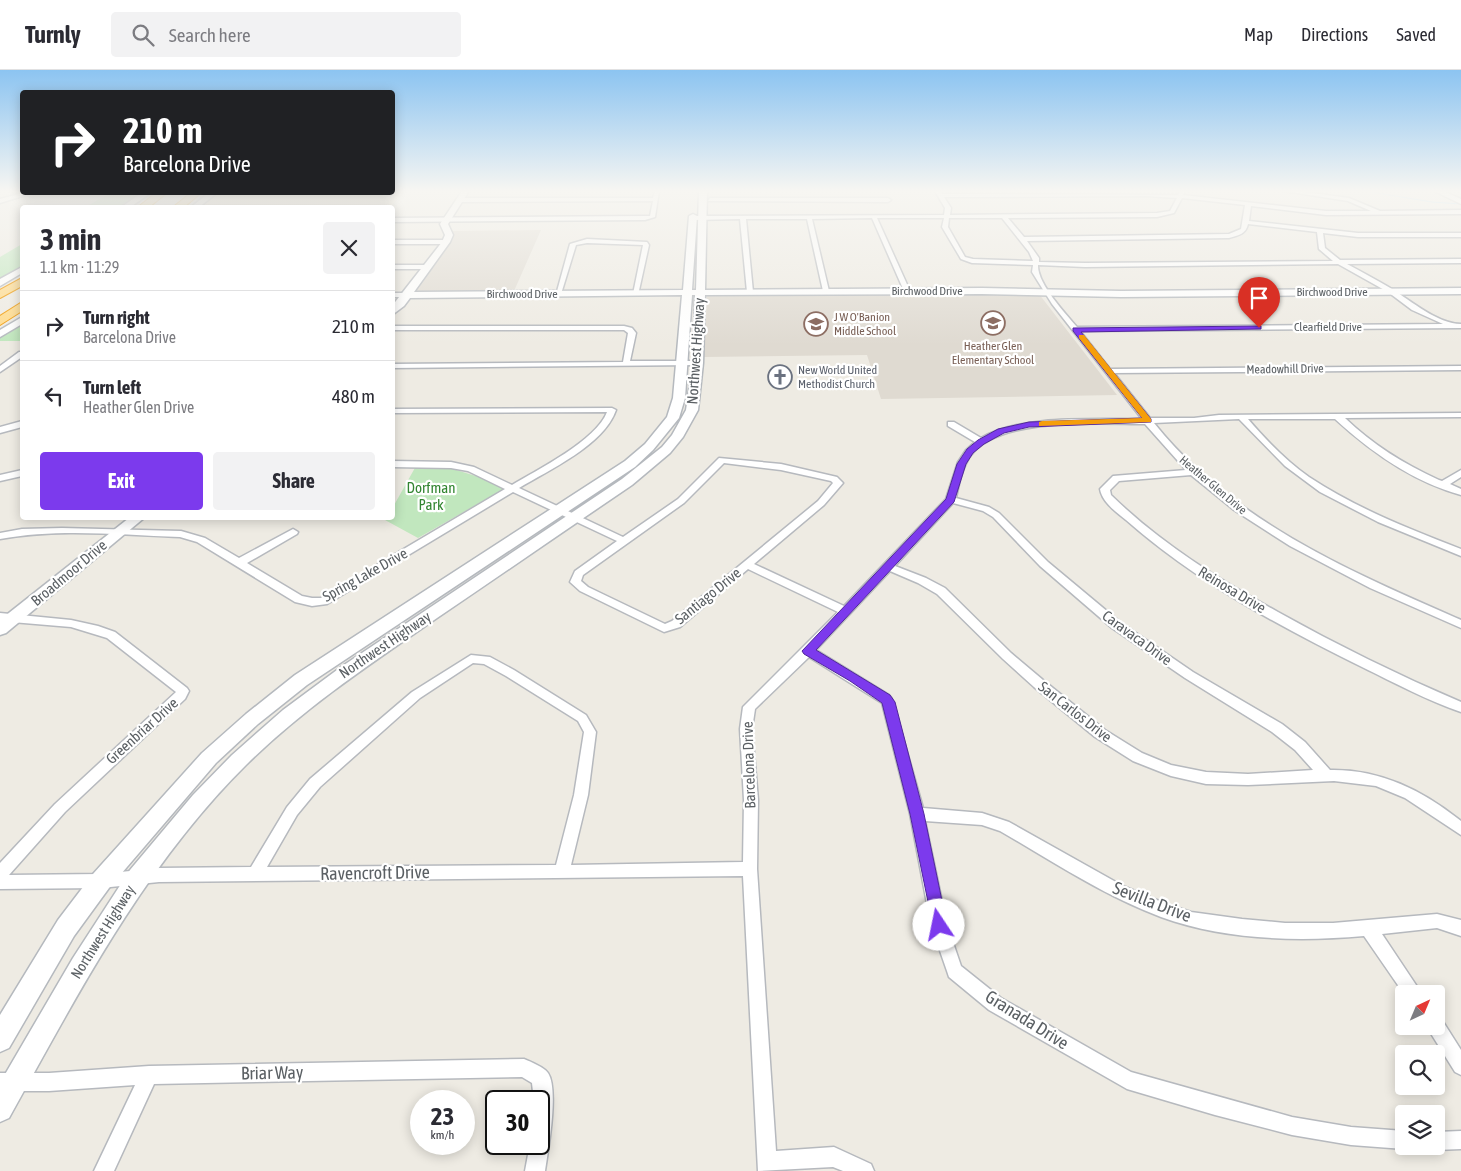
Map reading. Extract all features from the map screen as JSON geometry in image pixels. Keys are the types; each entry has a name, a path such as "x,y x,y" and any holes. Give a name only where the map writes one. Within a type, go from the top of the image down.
{"highway":[{"path":"0,295 20,282"},
{"path":"0,321 20,307"}],"main road":[{"path":"395,309 408,295 446,242"},
{"name":"Northwest Highway","path":"0,1039 66,928 101,881 209,758 281,696 344,651 566,514 646,468 677,437 692,410 690,364 695,242"},
{"path":"0,283 20,271"},
{"name":"Birchwood Drive","path":"408,295 826,291 1121,294 1461,291"},
{"path":"0,334 20,321"},
{"name":"Northwest Highway","path":"0,1109 8,1082 138,877 200,801 239,760 289,715 347,671 566,514"},
{"name":"Broadmoor Drive","path":"0,629 7,618 134,520"}],"street":[{"path":"558,294 573,244 581,242"},
{"path":"627,242 645,243 636,294"},
{"path":"745,242 750,292"},
{"path":"815,242 826,291"},
{"path":"885,242 907,291"},
{"path":"954,242 963,258 972,261 1085,265 1461,260"},
{"name":"Heather Glen Drive","path":"1025,242 1036,258 1035,272 1040,284 1162,440 1193,472 1237,508 1294,544 1374,586 1461,624"},
{"path":"1321,242 1322,249 1337,261 1390,291 1423,313 1460,327"},
{"path":"395,267 428,267"},
{"name":"Birchwood Drive","path":"395,295 408,295"},
{"name":"Clearfield Drive","path":"1076,330 1460,327"},
{"path":"395,328 624,328 630,329 632,333 626,363"},
{"path":"0,370 20,355"},
{"path":"395,366 690,364"},
{"name":"Meadowhill Drive","path":"1108,371 1461,368"},
{"name":"Spring Lake Drive","path":"0,536 22,532 119,532 165,533 189,536 202,540 300,599 312,602 323,601 558,461 589,439 605,422 612,410 395,411"},
{"name":"Barcelona Drive","path":"768,1166 750,869 750,800 746,728 749,707 808,651 951,500 961,464 970,451 981,442 1002,431 1029,425 1241,416 1461,415"},
{"path":"1241,416 1273,452 1306,478 1360,509 1461,553"},
{"path":"1337,416 1365,441 1394,461 1461,492"},
{"path":"951,424 981,442"},
{"path":"0,430 20,425"},
{"path":"395,464 451,465 472,469 624,541 681,501 722,460 781,467 834,479 838,484 821,503 747,565"},
{"name":"Reinosa Drive","path":"1193,472 1116,478 1105,489 1106,496 1156,540 1223,586 1296,627 1397,678 1461,707"},
{"path":"0,478 20,473"},
{"path":"1442,484 1461,473"},
{"name":"Caravaca Drive","path":"951,500 986,509 996,515 1044,564 1116,625 1189,674 1277,728 1300,746 1326,775"},
{"path":"239,563 293,532"},
{"name":"Santiago Drive","path":"624,541 579,573 575,582 584,590 664,628 678,622 747,565 846,611"},
{"name":"San Carlos Drive","path":"889,567 941,592 1009,658 1077,716 1103,737 1149,763 1172,771 1206,778 1249,779 1326,775 1375,780 1393,786 1439,812 1461,829"},
{"name":"Greenbriar Drive","path":"0,874 60,808 181,696 183,691 111,635 97,629 73,624 7,618"},
{"name":"Granada Drive","path":"808,651 854,678 885,698 888,702 917,814 939,925 955,971 995,1004 1127,1080 1292,1126 1351,1136 1395,1139"},
{"path":"255,874 292,812 315,783 416,695 472,659 486,660 582,718 590,732 581,794 562,871"},
{"name":"Sevilla Drive","path":"917,814 982,819 1004,826 1118,890 1162,910 1191,919 1242,928 1285,931 1334,931 1437,921 1461,928"},
{"name":"Ravencroft Drive","path":"0,882 101,881 159,875 562,871 657,872 750,869"},
{"path":"1368,928 1408,985"},
{"path":"1442,1035 1461,1066"},
{"name":"Briar Way","path":"8,1082 49,1082 149,1075 524,1068 541,1078 542,1090"},
{"path":"104,1171 149,1075"},
{"path":"1445,1141 1461,1140"},
{"path":"535,1171 537,1155"},
{"path":"768,1166 834,1157 864,1171"}],"shaded area":[{"path":"451,242 536,242 514,291 416,292"},
{"name":"J W O'Banion Middle School","path":"1039,294 1117,395 881,399 867,355 704,357 707,295"}],"green space":[{"path":"20,245 20,271 0,283 0,257"},
{"path":"20,325 20,341 0,341 0,338"},
{"name":"Dorfman Park","path":"416,466 453,469 479,477 504,489 418,538 385,520 395,520 395,503"}],"slow traffic":[{"path":"1042,424 1148,421 1081,337"}],"place":[{"name":"Heather Glen Elementary School","path":"993,323"},
{"name":"J W O'Banion Middle School","path":"816,324"},
{"name":"New World United Methodist Church","path":"780,377"}],"route":[{"path":"939,925 917,814 898,734 888,702 885,698 854,678 808,651 951,500 957,472 961,464 970,451 981,442 1002,431 1029,425 1148,421 1076,330 1259,328"}]}
